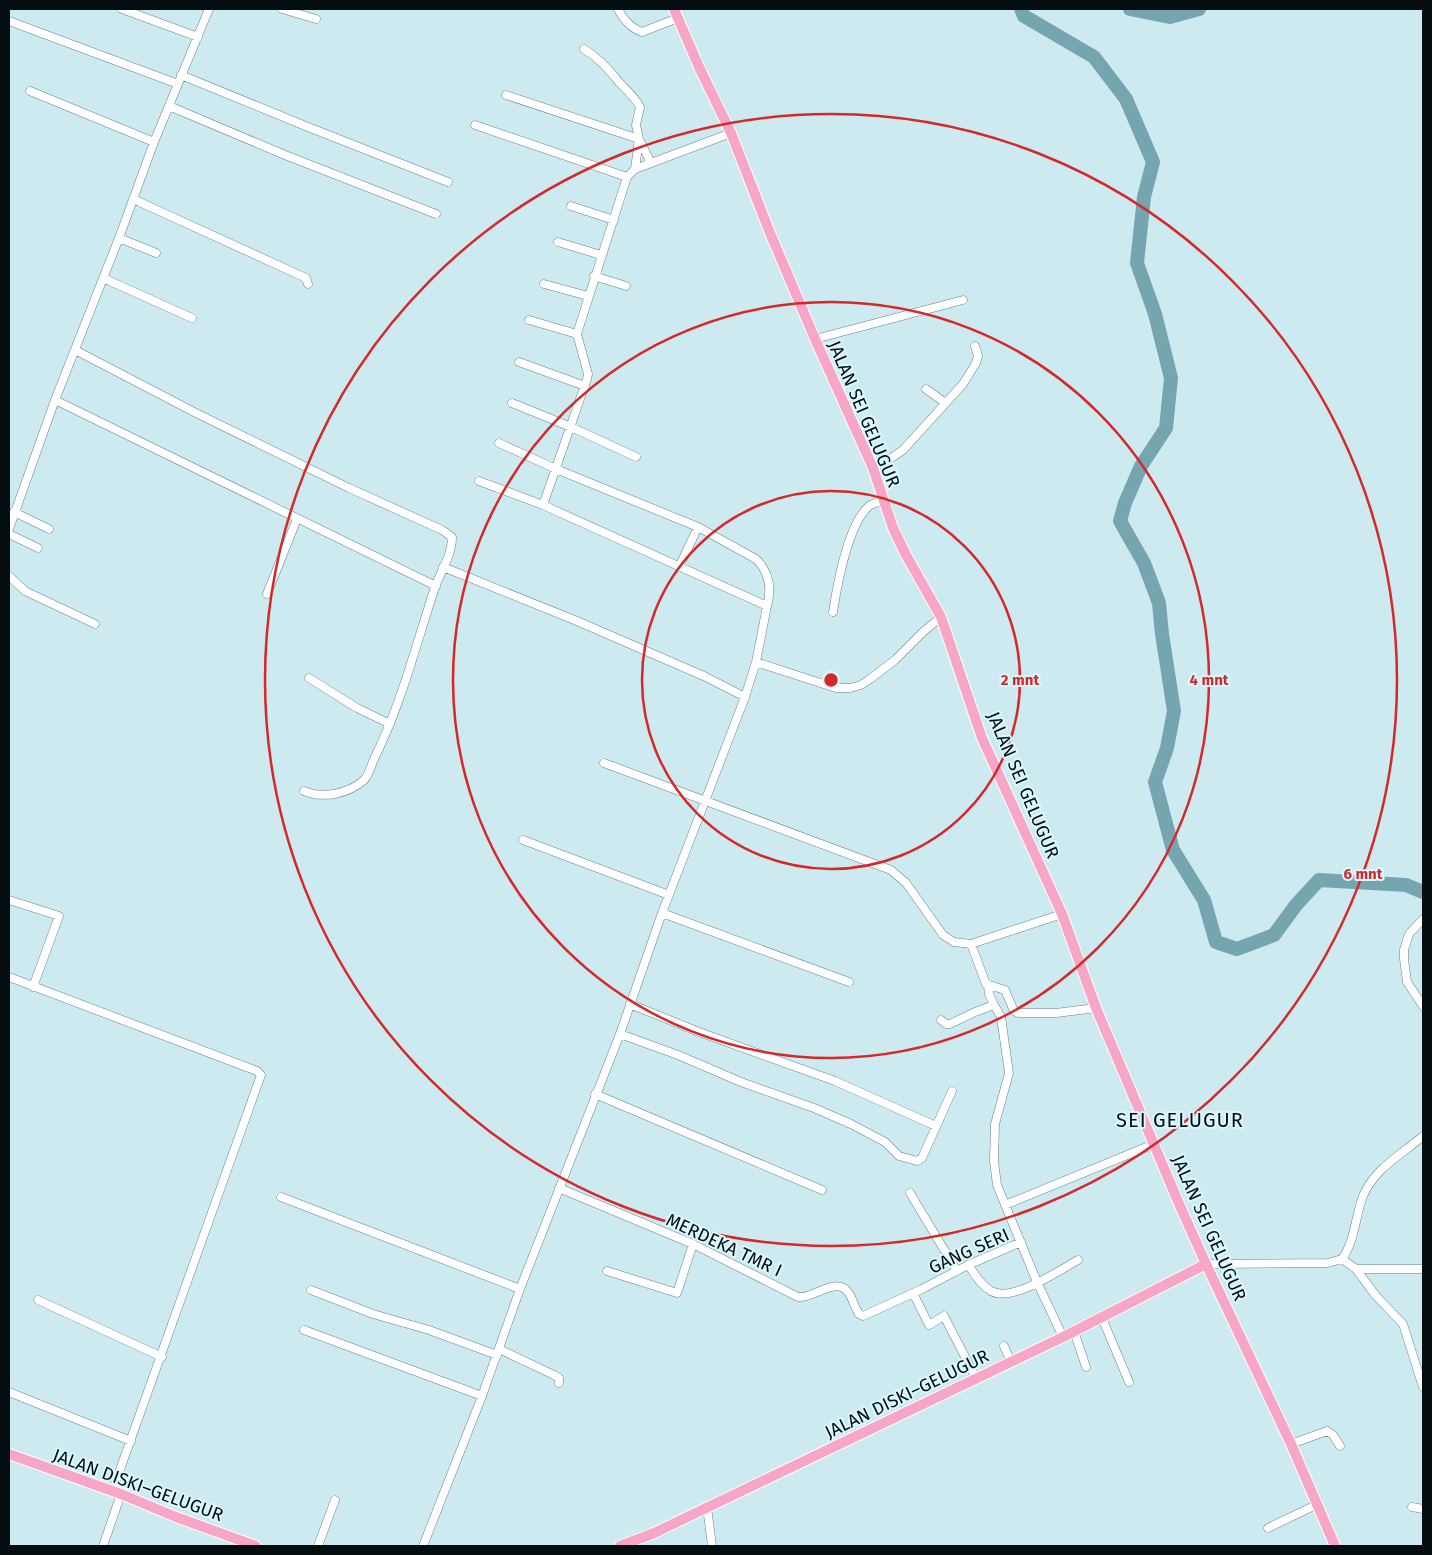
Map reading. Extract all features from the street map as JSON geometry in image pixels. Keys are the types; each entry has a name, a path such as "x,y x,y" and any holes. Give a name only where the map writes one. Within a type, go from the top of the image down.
{"main road":[{"name":"JALAN SEI GELUGUR","path":"676,14 731,133 770,233 873,468 883,500 906,556 941,617 982,738 1062,914 1096,1008 1154,1144 1206,1264 1291,1444 1334,1546"},
{"name":"JALAN DISKI–GELUGUR","path":"620,1546 654,1533 1074,1332 1206,1264"},
{"name":"JALAN DISKI–GELUGUR","path":"9,1454 256,1546"}],"street":[{"path":"122,9 198,37"},
{"path":"9,529 55,400 119,238 154,142 209,9"},
{"path":"282,9 316,19"},
{"path":"618,9 625,19 642,32 676,14"},
{"path":"9,21 178,84"},
{"path":"584,49 594,54 635,98 641,110 636,125 639,139 651,163"},
{"path":"182,74 308,127 448,182"},
{"path":"30,91 154,142"},
{"path":"506,95 639,139"},
{"path":"169,106 285,155 436,214"},
{"path":"475,125 627,177"},
{"path":"543,505 588,374 577,334 627,177 635,169 731,133"},
{"path":"635,169 639,139"},
{"path":"133,199 306,278 308,284"},
{"path":"571,206 614,220"},
{"path":"119,238 156,253"},
{"path":"558,242 601,255"},
{"path":"594,276 626,286"},
{"path":"103,278 192,318"},
{"path":"544,284 588,296"},
{"path":"815,339 964,300"},
{"path":"529,320 577,334"},
{"path":"873,468 903,450 962,384 976,363 978,356 975,346"},
{"path":"75,350 196,413 349,488 450,534 452,537 452,542 390,724 364,780 348,790 334,794 317,796 304,791"},
{"path":"519,362 584,386"},
{"path":"926,389 944,402"},
{"path":"55,400 436,586"},
{"path":"512,403 571,427 636,457"},
{"path":"423,1546 482,1396 520,1288 620,1034 662,912 745,697 756,662 766,606 770,595 768,578 762,565 756,559 698,527 556,469 498,443"},
{"path":"478,481 543,505 766,606"},
{"path":"833,612 843,559 860,518 869,506 883,500"},
{"path":"14,512 49,529"},
{"path":"267,594 297,519"},
{"path":"679,567 698,527"},
{"path":"9,534 38,548"},
{"path":"443,567 577,621 706,677 745,697"},
{"path":"9,576 25,591 95,624"},
{"path":"756,662 836,688 850,688 861,685 895,660 941,617"},
{"path":"309,678 357,708 390,724"},
{"path":"604,763 890,870 906,883 943,935 954,942 971,944 1062,914"},
{"path":"523,840 669,895"},
{"path":"9,900 59,916 32,986"},
{"path":"662,912 849,982"},
{"path":"1420,922 1409,934 1406,942 1404,967 1407,982 1423,1006"},
{"path":"971,944 983,980 988,986 989,994 1001,1016 1009,1073 995,1124 994,1146 997,1184 1021,1242"},
{"path":"9,977 260,1074 261,1077 131,1441 103,1546"},
{"path":"988,986 1005,990 1014,1011 1018,1013 1056,1013 1096,1008"},
{"path":"630,1004 699,1032 836,1081 936,1126"},
{"path":"941,1020 943,1023 950,1024 994,1005"},
{"path":"620,1034 678,1055 741,1082 814,1108 885,1142 900,1156 917,1161 922,1158 952,1091"},
{"path":"595,1094 822,1190"},
{"path":"1206,1264 1328,1263 1342,1259 1348,1249 1364,1196 1370,1183 1382,1168 1423,1136"},
{"path":"1005,1205 1154,1144"},
{"name":"MERDEKA TMR I","path":"560,1188 693,1244 798,1297 806,1297 836,1286 842,1288 849,1293 857,1311 863,1316"},
{"path":"910,1193 957,1271"},
{"path":"281,1197 520,1288"},
{"name":"GANG SERI","path":"863,1316 968,1265 1021,1242 1037,1282 1063,1337"},
{"path":"607,1271 677,1293 693,1244"},
{"path":"1342,1259 1356,1269 1376,1296 1403,1324 1423,1387"},
{"path":"968,1265 983,1285 995,1293 1008,1294 1037,1282 1078,1260"},
{"path":"1356,1269 1423,1269"},
{"path":"311,1290 373,1314 498,1352 554,1374 559,1378 559,1383"},
{"path":"912,1293 929,1325 944,1316 976,1378"},
{"path":"38,1300 162,1357"},
{"path":"1102,1318 1129,1382"},
{"path":"304,1330 482,1396"},
{"path":"1074,1332 1086,1367"},
{"path":"1004,1346 1011,1362"},
{"path":"9,1392 131,1441"},
{"path":"1291,1444 1327,1431 1333,1435 1340,1446"},
{"path":"318,1546 335,1500"},
{"path":"1268,1528 1316,1505"},
{"path":"707,1507 712,1546"},
{"path":"1412,1508 1423,1509"}],"waterway":[{"path":"1021,9 1024,16 1094,57 1126,99 1153,162 1144,197 1137,263 1155,314 1171,378 1166,428 1141,466 1125,503 1120,521 1144,563 1159,603 1174,711 1167,748 1155,782 1173,850 1204,900 1216,942 1237,949 1274,935 1296,905 1319,880 1406,885 1423,892"},
{"path":"1130,9 1170,17 1199,9"}],"district":[{"name":"SEI GELUGUR","path":"1180,1120"}]}
